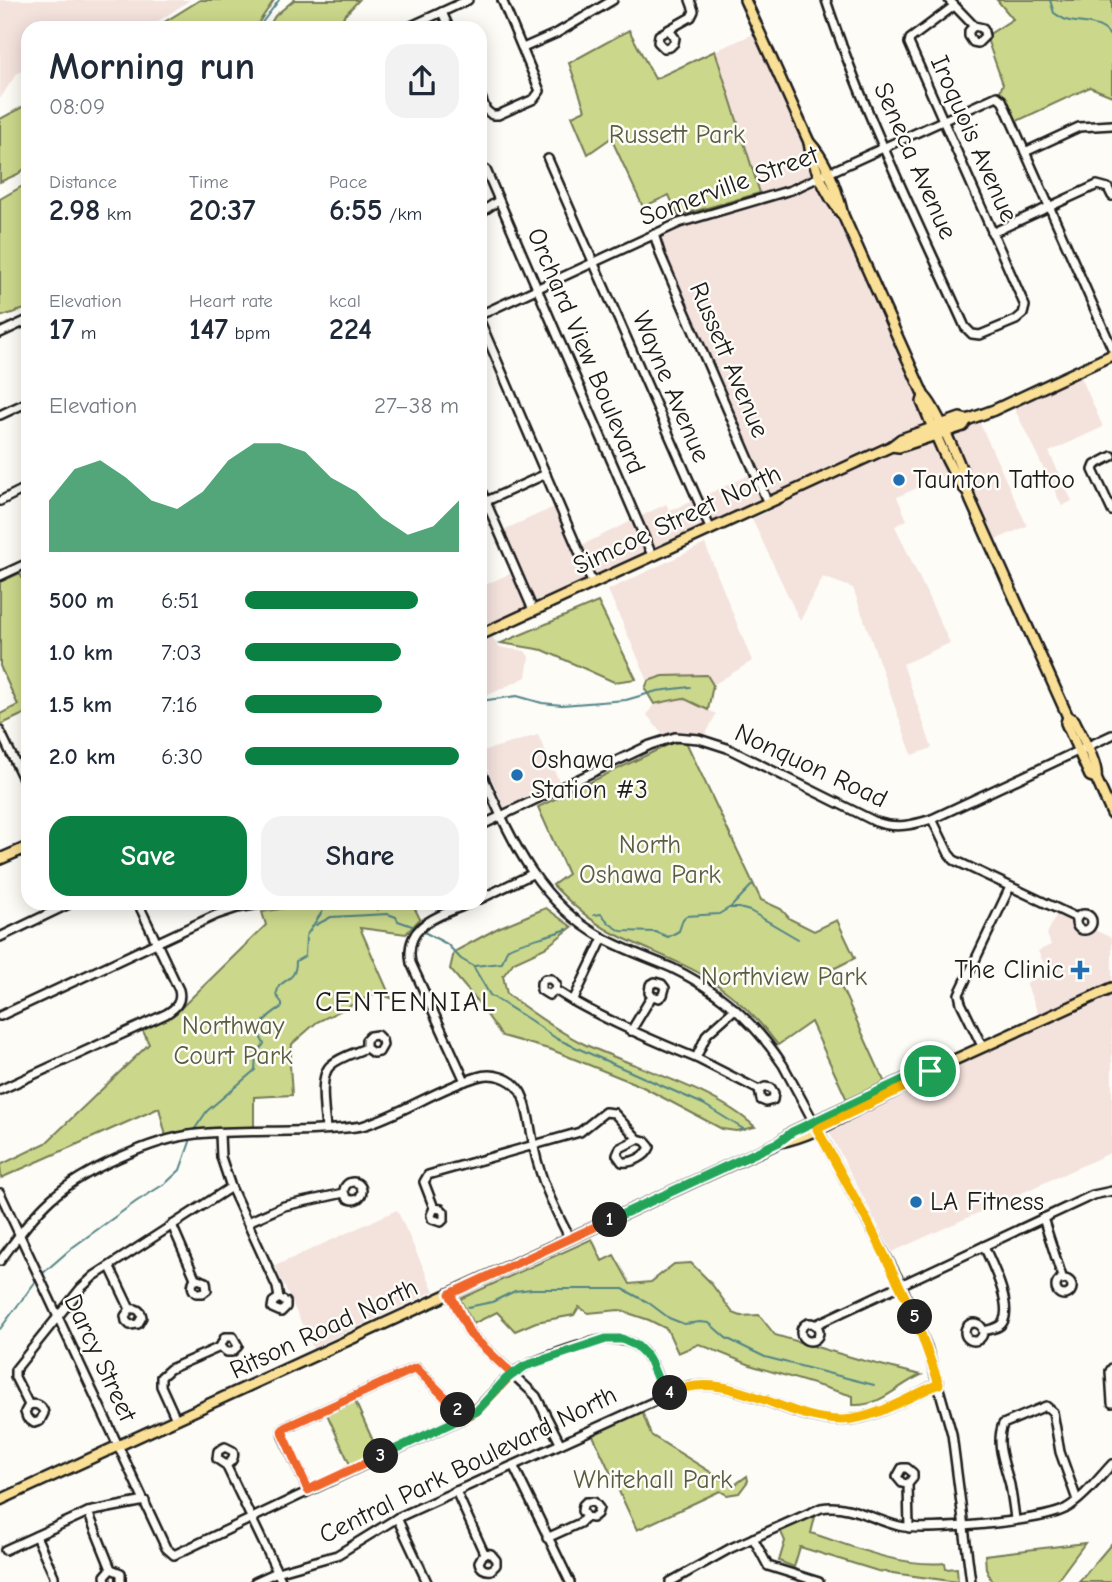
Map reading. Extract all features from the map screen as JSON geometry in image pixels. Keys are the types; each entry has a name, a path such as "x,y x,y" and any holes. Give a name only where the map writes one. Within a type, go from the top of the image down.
{"main road":[{"path":"745,0 809,142 810,152 839,199 842,215 924,396 929,400 939,429 965,481 966,490 1069,717 1074,720 1090,776 1096,778 1112,814"},
{"name":"Simcoe Street North","path":"487,632 767,501 892,446 899,447 960,418 967,420 994,410 1112,355"},
{"path":"0,859 21,850"},
{"name":"Ritson Road North","path":"0,1500 779,1142 796,1139 815,1126 911,1084 930,1071 982,1046 1112,988"}],"street":[{"path":"422,21 468,0"},
{"path":"487,111 492,115 498,115 537,96 540,87 502,0"},
{"path":"523,48 557,33 613,0"},
{"path":"669,30 693,13 690,0"},
{"name":"Seneca Avenue","path":"826,0 839,40 965,327 972,334 980,335 1016,320 1023,314 1026,306"},
{"path":"952,3 974,26"},
{"name":"Iroquois Avenue","path":"952,3 910,39 909,43 1026,306"},
{"path":"442,12 446,21"},
{"name":"Somerville Street","path":"487,314 654,234 697,217 774,197 992,97 1001,98 1025,152"},
{"path":"1112,125 1083,126 1025,152 1112,348"},
{"name":"Wayne Avenue","path":"548,159 710,528"},
{"name":"Orchard View Boulevard","path":"487,173 652,555"},
{"path":"992,233 1097,186 1108,188 1112,196"},
{"path":"487,208 498,201"},
{"name":"Russett Avenue","path":"654,234 669,276 767,501"},
{"path":"0,333 21,323"},
{"path":"487,335 592,582"},
{"path":"0,415 21,405"},
{"path":"1112,456 1095,465 1093,470 1112,511"},
{"path":"487,500 546,474"},
{"path":"0,501 21,490"},
{"path":"487,513 533,610"},
{"path":"0,576 21,566"},
{"path":"0,731 21,774"},
{"name":"Nonquon Road","path":"501,816 659,741 690,737 727,748 883,824 907,825 932,819 1112,735"},
{"path":"487,785 521,857 532,874 565,909 603,938 696,981 735,1009 770,1045 901,1284 920,1329 939,1384 952,1434 971,1582"},
{"path":"487,823 501,816"},
{"path":"932,819 951,857 1077,918"},
{"path":"487,896 532,874"},
{"path":"982,1046 959,994 1010,887"},
{"path":"0,937 56,910"},
{"path":"0,1090 166,1014 179,1002 179,990 141,910"},
{"path":"0,1016 231,910"},
{"path":"455,910 424,925 411,939 409,951 411,963 466,1082"},
{"path":"573,1001 603,938"},
{"path":"555,990 631,1031 696,1058 759,1090"},
{"path":"631,1031 652,996"},
{"path":"696,1058 707,1034 735,1009"},
{"path":"326,1129 326,1070 335,1062 366,1048"},
{"path":"0,1261 51,1199 70,1184 161,1141 220,1133 349,1128 379,1121 486,1075 508,1080 520,1091 539,1169 570,1239"},
{"path":"434,1208 424,1182 428,1175 580,1132 602,1114 610,1111 638,1139"},
{"path":"220,1133 221,1157 231,1187 277,1287 279,1298"},
{"path":"29,1405 15,1377 15,1370 81,1288 231,1187"},
{"path":"815,1325 1093,1195 1112,1191"},
{"name":"Darcy Street","path":"0,1193 169,1552 174,1555 251,1518"},
{"path":"248,1222 284,1206 344,1193"},
{"path":"1043,1218 1063,1280"},
{"path":"172,1225 195,1278"},
{"path":"983,1331 996,1328 1003,1321 1006,1310 999,1279 984,1246"},
{"path":"110,1267 130,1309"},
{"path":"450,1294 470,1334 540,1403 559,1443"},
{"path":"251,1518 477,1411 512,1374 531,1362 606,1339 622,1339 637,1346 650,1361 664,1395"},
{"path":"176,1419 161,1386 161,1377 170,1369 220,1347"},
{"path":"1112,1368 1109,1381 1112,1404"},
{"path":"308,1490 282,1431 286,1427 411,1370 420,1370 466,1417"},
{"name":"Central Park Boulevard North","path":"255,1582 277,1572 337,1555 397,1518 664,1395 695,1385 715,1385 821,1418 847,1420 867,1415 939,1384"},
{"path":"1015,1520 999,1433 1003,1424 1036,1408 1046,1406 1053,1412 1060,1452 1077,1500"},
{"path":"670,1582 753,1538 807,1513 831,1506 849,1508 909,1528 926,1529 1050,1515 1077,1500 1112,1464"},
{"path":"226,1465 282,1582"},
{"path":"513,1465 570,1582"},
{"path":"908,1484 909,1528"},
{"path":"456,1491 484,1553"},
{"path":"5,1550 88,1512 145,1501"},
{"path":"88,1512 111,1569 121,1573 121,1582"},
{"path":"547,1538 580,1523 586,1517"},
{"path":"397,1518 427,1582"},
{"path":"36,1536 54,1576 54,1582"},
{"path":"753,1538 768,1566 819,1582"},
{"path":"106,1582 106,1573 111,1569"},
{"path":"688,1572 694,1582"}],"shaded area":[{"path":"0,0 190,0 158,21 21,21 21,72 16,74 0,99"},
{"path":"758,32 823,164 933,427 977,417 1027,526 990,542 966,490 952,472 897,497 907,520 895,526 950,643 903,664 932,748 912,755 853,588 823,577 800,621 752,519 809,484 489,631 498,647 525,651 529,657 526,677 487,696 487,584 516,571 501,531 561,504 582,545 666,504 669,510 679,507 754,473 654,234 762,200 715,51"},
{"path":"1081,377 1103,427 1049,452 1072,501 1062,506 1014,408"},
{"path":"705,544 752,661 713,685 706,675 663,676 648,681 608,590"},
{"path":"683,697 716,714 703,740 666,739 647,715 654,704"},
{"path":"538,735 559,781 504,807 487,768 487,750"},
{"path":"1057,913 1112,938 1112,1152 892,1252 826,1126 1043,1026 1026,983 1048,973 1038,951 1051,945 1047,934"},
{"path":"397,1210 434,1291 313,1348 275,1266"}],"green space":[{"path":"200,0 274,0 260,21 166,21"},
{"path":"294,0 359,0 343,17 347,21 272,21"},
{"path":"997,0 1112,0 1112,96 1090,87 1015,122 1000,91 1003,84 987,39 988,35 1013,19"},
{"name":"Russett Park","path":"629,30 655,79 715,51 760,193 678,216 669,195 643,207 611,138 588,154 572,116 585,110 569,63"},
{"path":"21,108 21,172 0,182 0,119"},
{"path":"21,187 21,310 0,317 0,199"},
{"path":"20,573 21,575 21,715 0,725 0,714 18,705 0,666 0,582"},
{"path":"598,602 636,679 614,682 543,650 501,643"},
{"path":"707,675 713,685 708,710 683,698 654,704 645,689 648,681 663,676"},
{"name":"North Oshawa Park","path":"686,742 761,900 781,909 790,919 814,931 837,920 855,958 833,969 885,1083 847,1100 811,1022 778,1045 752,1014 710,980 603,927 580,911 553,885 568,874 538,807 672,743"},
{"path":"546,908 572,927 545,948 514,962 503,976 507,994 574,1039 697,1090 719,1101 755,1127 736,1131 722,1129 641,1086 552,1050 502,1036 450,969 454,952 498,928"},
{"name":"Northway Court Park","path":"416,910 420,919 406,934 360,928 391,998 376,993 317,1022 292,1044 292,1095 254,1097 254,1128 192,1131 166,1136 159,1108 1,1178 0,1165 46,1143 149,1044 142,1029 179,1010 266,925 262,912"},
{"path":"592,1239 602,1261 614,1255 630,1284 651,1282 674,1264 691,1263 710,1282 733,1313 741,1316 759,1315 775,1335 921,1375 872,1403 853,1405 853,1396 753,1366 699,1344 678,1353 667,1329 619,1310 588,1313 579,1307 574,1315 536,1322 515,1331 497,1312 473,1324 460,1299"},
{"path":"354,1399 379,1454 351,1467 326,1412"},
{"name":"Whitehall Park","path":"640,1406 651,1435 733,1486 747,1476 748,1481 739,1493 727,1495 720,1491 637,1530 590,1429"},
{"path":"816,1513 811,1533 894,1559 945,1563 946,1569 957,1568 958,1582 878,1571 800,1547 794,1567 779,1561 785,1541 780,1530"},
{"path":"1085,1543 1056,1582 992,1582 986,1569 985,1555"},
{"path":"1112,1543 1112,1582 1079,1582"}],"waterway":[{"path":"263,21 279,0"},
{"path":"1050,0 1054,13 1068,20 1100,27 1112,40"},
{"path":"487,700 517,696 562,705 626,700 657,691 690,687"},
{"path":"730,908 753,884"},
{"path":"594,915 601,914 621,931 656,932 668,937 679,931 686,916 719,914 729,908 739,908 750,911 798,939"},
{"path":"194,1130 207,1111 255,1070 256,1054 264,1044 258,1032 267,1017 282,1007 276,995 279,986 293,974 296,961 305,956 306,936 323,910"},
{"path":"316,925 331,917 388,914 415,927"},
{"path":"474,966 502,963 506,951 512,946 567,929"},
{"path":"422,931 447,944 461,959 473,966 490,995 557,1039 703,1104 745,1130"},
{"path":"42,1274 73,1247 166,1183 180,1170 191,1139"},
{"path":"0,1329 36,1281"},
{"path":"468,1307 492,1302 515,1291 532,1289 623,1289 669,1318 684,1324 709,1323 726,1338 765,1357 874,1385"}],"place":[{"name":"Taunton Tattoo","path":"899,480"},
{"name":"Oshawa Station #3","path":"517,775"},
{"name":"The Clinic","path":"1080,970"},
{"name":"LA Fitness","path":"916,1202"}],"district":[{"name":"CENTENNIAL","path":"406,1002"}],"route":[{"path":"930,1071 909,1077 792,1132 779,1142 450,1294 470,1334 512,1374 477,1411 466,1417 416,1368 286,1427 282,1431 283,1436 308,1490 466,1417 477,1411 506,1379 512,1374 531,1362 606,1339 622,1339 637,1346 650,1361 664,1395 695,1385 715,1385 828,1419 859,1418 939,1384 901,1284 817,1129 911,1084 930,1071"}],"park label":[{"name":"Northview Park","path":"784,977"}]}
